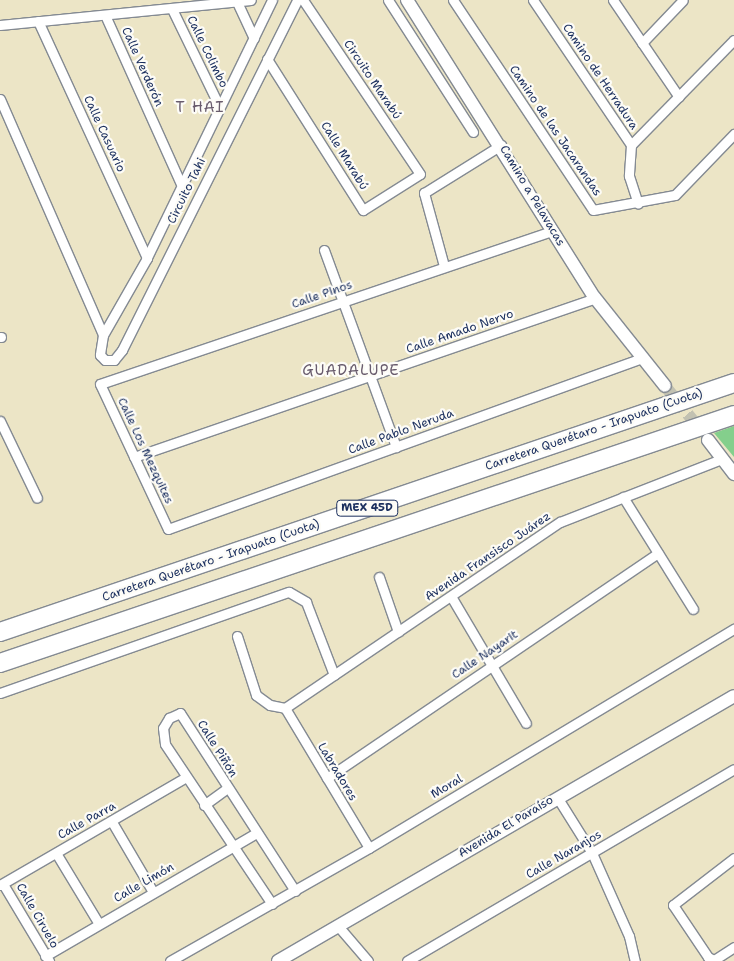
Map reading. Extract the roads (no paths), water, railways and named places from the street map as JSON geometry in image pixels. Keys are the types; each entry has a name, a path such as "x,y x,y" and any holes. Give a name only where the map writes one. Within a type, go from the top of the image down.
{"highway":[{"name":"Carretera Querétaro - Irapuato (Cuota)","path":"0,632 734,383"},
{"name":"MEX 45D","path":"0,664 734,415"}],"street":[{"path":"0,25 251,0"},
{"name":"Circuito Tahi","path":"272,0 181,184 147,258 103,335 100,355 106,360 114,360 122,350 297,0"},
{"name":"Circuito Marabú","path":"303,0 420,174"},
{"path":"388,0 473,132"},
{"name":"Camino a Pelavacas","path":"407,0 501,145 552,231 595,298 665,386"},
{"name":"Camino de las Jacarandas","path":"453,0 593,210 638,204 675,195 734,134"},
{"name":"Camino de Herradura","path":"533,0 631,145 734,40"},
{"path":"613,0 679,96"},
{"path":"642,43 683,0"},
{"path":"237,2 254,38"},
{"name":"Calle Colimbo","path":"172,9 219,106"},
{"name":"Calle Verderón","path":"105,15 181,184"},
{"name":"Calle Casuario","path":"38,21 147,258"},
{"name":"Calle Marabú","path":"267,58 363,210 420,174"},
{"name":"Circuito Tahi","path":"0,100 103,335"},
{"path":"444,266 424,193 501,145"},
{"path":"631,145 629,176 638,204"},
{"name":"Calle Pinos","path":"100,384 552,231"},
{"path":"324,250 345,300 396,447"},
{"name":"Calle Amado Nervo","path":"134,457 595,298"},
{"name":"Calle Pablo Neruda","path":"168,529 642,358"},
{"name":"Calle Los Mezquites","path":"100,384 168,529"},
{"path":"0,421 37,498"},
{"path":"708,440 734,474"},
{"name":"Avenida Fransisco Juárez","path":"285,708 452,598 560,522 722,459"},
{"path":"623,497 693,609"},
{"name":"Calle Nayarit","path":"327,778 658,553"},
{"path":"379,577 398,632"},
{"path":"0,693 289,592 306,602 334,675"},
{"path":"452,598 490,666 526,723"},
{"name":"Moral","path":"170,961 369,848 734,629"},
{"path":"237,636 256,695 270,705 285,708"},
{"name":"Avenida El Paraíso","path":"278,961 557,797 734,696"},
{"name":"Labradores","path":"285,708 369,848"},
{"name":"Calle Piñón","path":"272,904 165,744 163,728 169,718 180,713 226,789 295,891"},
{"name":"Calle Naranjos","path":"407,961 734,769"},
{"name":"Calle Parra","path":"2,884 112,822 186,777"},
{"path":"204,805 226,789"},
{"path":"557,797 592,853 629,936 635,961"},
{"path":"112,822 153,892"},
{"name":"Calle Limón","path":"47,958 99,924 256,833"},
{"path":"56,853 99,924"},
{"path":"734,858 673,905 708,958 714,960 734,947"},
{"name":"Calle Ciruelo","path":"2,884 47,958"},
{"path":"338,926 368,961"}],"tunnel":[{"path":"665,386 703,433"}],"district":[{"name":"T HAI","path":"200,108"},
{"name":"GUADALUPE","path":"351,371"}]}
